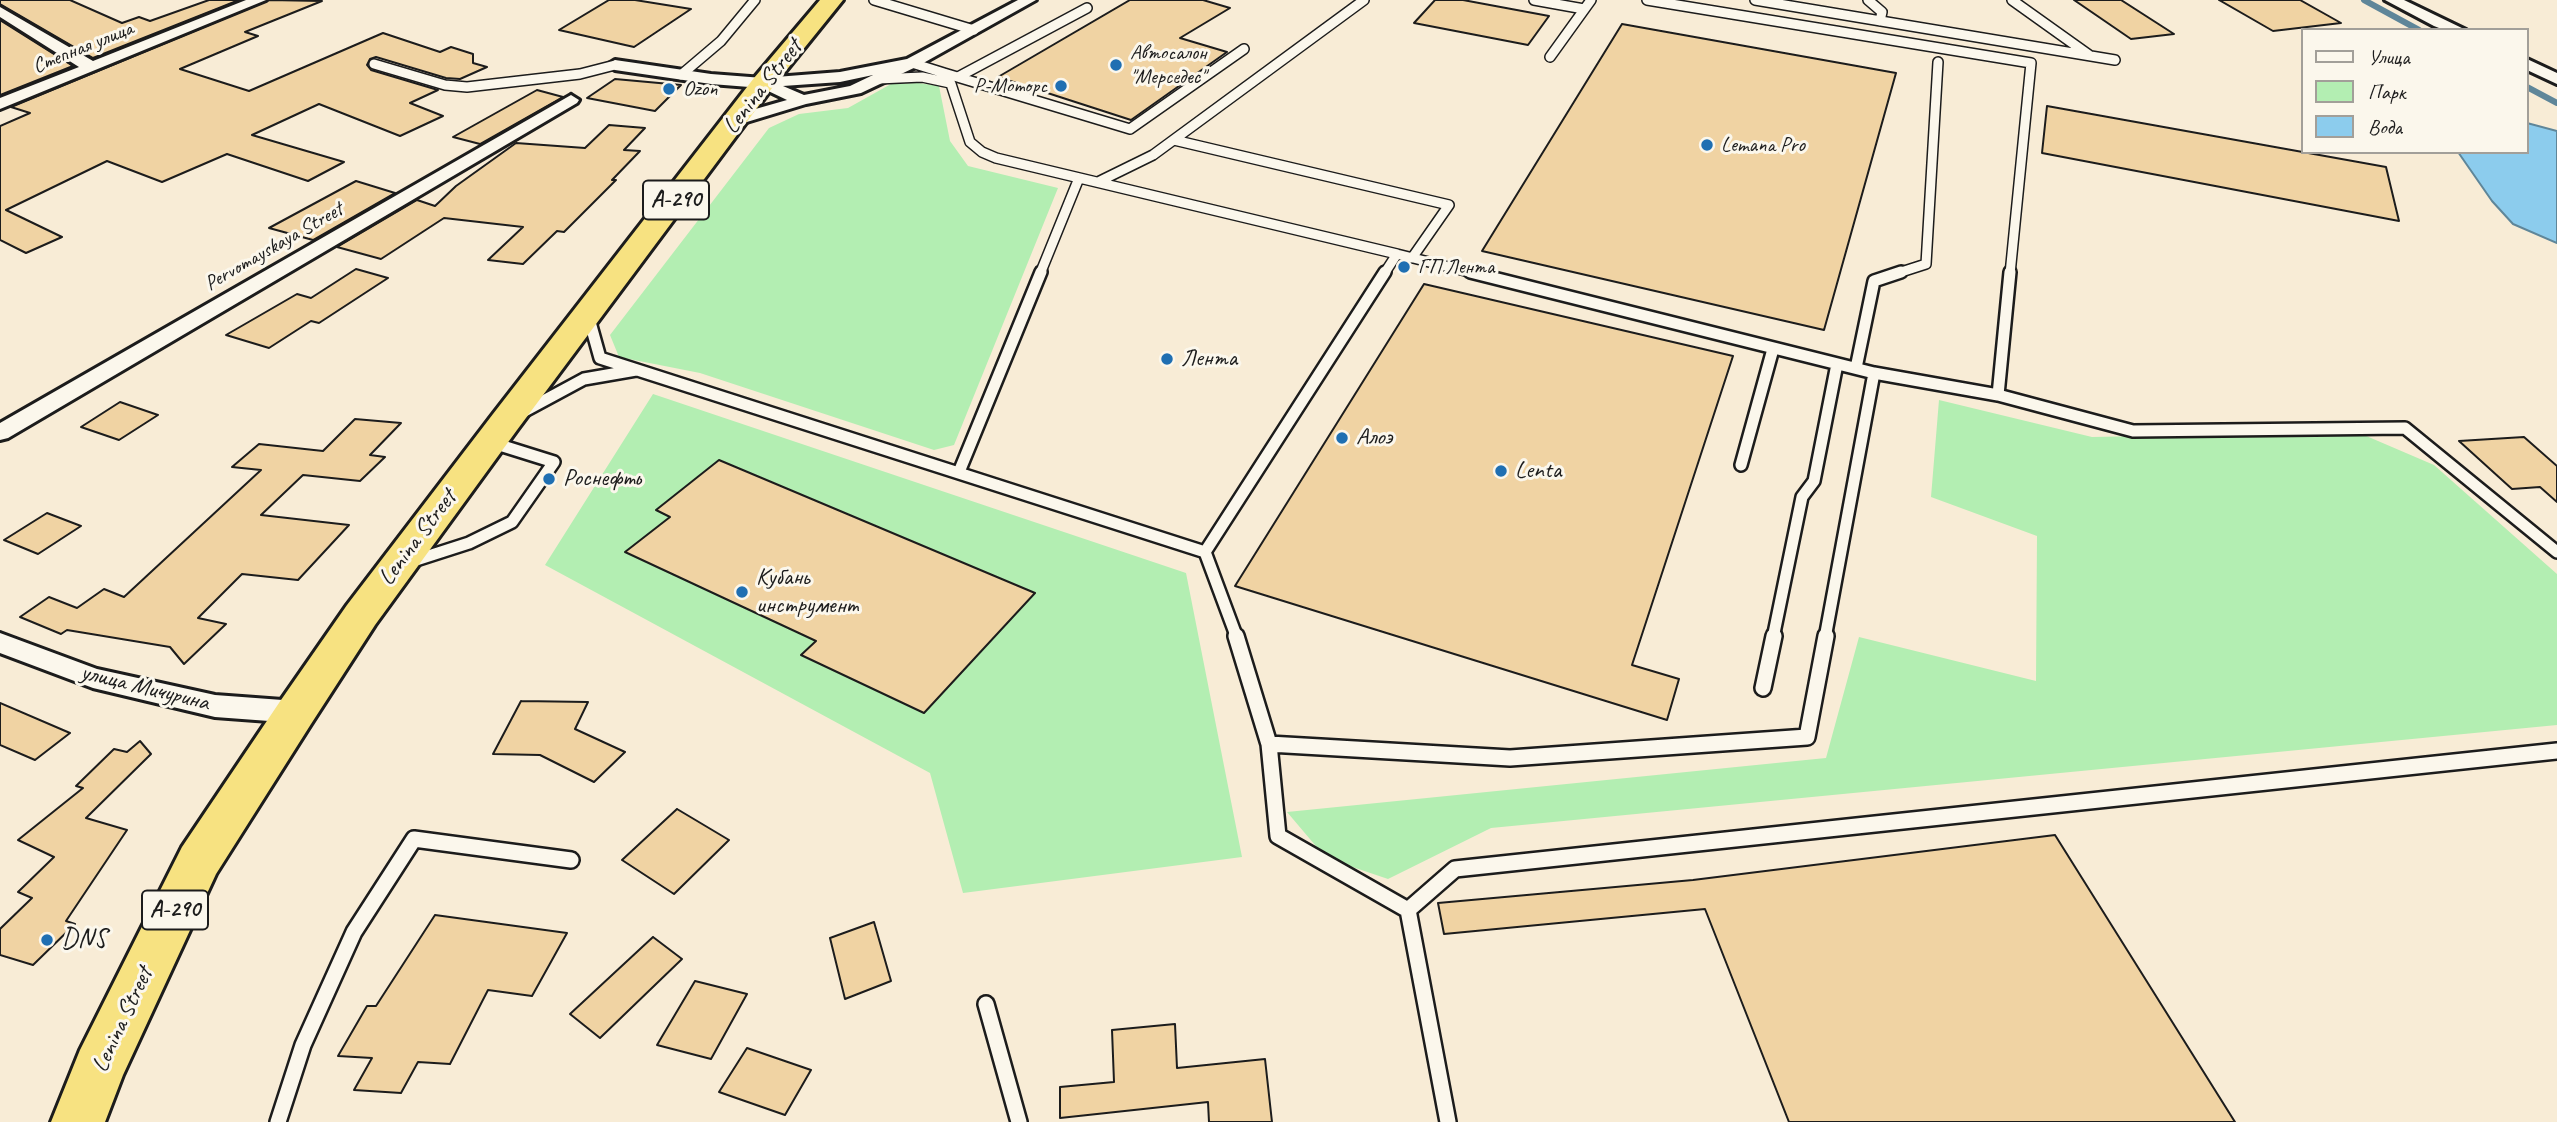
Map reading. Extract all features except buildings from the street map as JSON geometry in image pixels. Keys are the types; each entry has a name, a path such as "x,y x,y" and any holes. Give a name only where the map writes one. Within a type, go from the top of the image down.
{"highway":[{"name":"Lenina Street","path":"78,1122 99,1068 199,860 296,712 396,566 763,83 832,0"}],"street":[{"name":"Степная улица","path":"0,104 259,0"},
{"path":"737,120 803,100 837,95 878,79 1029,0"},
{"path":"2392,0 2455,28"},
{"path":"0,11 91,68"},
{"path":"2529,51 2557,60"},
{"path":"787,54 801,71 821,79"},
{"path":"615,65 763,83 821,79 912,63"},
{"path":"2529,65 2557,79"},
{"path":"763,83 780,93 803,100"},
{"name":"Pervomayskaya Street","path":"0,433 571,100"},
{"name":"улица Мичурина","path":"0,643 106,681 215,706 296,712"}],"lane":[{"path":"681,75 722,41 755,0"},
{"path":"874,0 974,30"},
{"path":"1098,182 1153,155 1364,0"},
{"path":"1534,0 1584,9"},
{"path":"1550,57 1591,0"},
{"path":"1647,0 2031,63 1998,395"},
{"path":"1755,0 2115,60"},
{"path":"1868,0 1882,12 1880,21"},
{"path":"2012,0 2091,56"},
{"path":"955,81 1087,8"},
{"path":"878,79 922,77 955,81 1130,129 1244,49"},
{"path":"1856,368 1874,281 1926,264 1938,62"},
{"path":"912,63 927,65 955,81 970,142 982,152 996,158 1397,254 1773,349 1874,373 1998,395 2133,431 2405,428 2557,552"},
{"path":"374,64 445,85 467,87 580,74 615,65"},
{"path":"1174,140 1449,205 1412,258"},
{"path":"959,472 1079,177"},
{"path":"1205,552 1397,254"},
{"path":"588,315 600,358 1205,552 1227,606 1269,744 1278,836 1408,910 1448,1122"},
{"path":"1741,465 1773,349"},
{"path":"1763,688 1802,498 1814,481 1837,364"},
{"path":"497,432 584,379 639,369"},
{"path":"1269,744 1510,758 1807,737 1874,373"},
{"path":"396,566 469,543 512,522 554,462 497,432"},
{"path":"1408,910 1455,869 2557,751"},
{"path":"278,1122 303,1045 354,932 414,838 571,860"},
{"path":"986,1004 1019,1122"}],"green space":[{"path":"918,83 939,86 950,141 968,166 1058,188 954,445 934,450 700,373 619,357 610,335 769,128 799,114 848,108 891,84"},
{"path":"653,394 1186,573 1242,857 963,893 930,773 545,565"},
{"path":"1939,400 2092,437 2357,432 2434,465 2557,574 2557,725 1491,828 1388,879 1326,858 1287,812 1826,758 1859,637 2036,681 2037,536 1931,497"}],"water":[{"path":"2529,124 2557,131 2557,243 2513,224 2492,201 2459,154 2529,154"}],"waterway":[{"path":"2364,0 2415,28"},
{"path":"2529,88 2557,103"}],"place":[{"name":"Автосалон \"Мерседес\"","path":"1116,65"},
{"name":"Р-Моторс","path":"1061,86"},
{"name":"Ozon","path":"669,89"},
{"name":"Lemana Pro","path":"1707,145"},
{"name":"ГП Лента","path":"1404,267"},
{"name":"Лента","path":"1167,359"},
{"name":"Алоэ","path":"1342,438"},
{"name":"Lenta","path":"1501,471"},
{"name":"Роснефть","path":"549,479"},
{"name":"Кубань инструмент","path":"742,592"},
{"name":"DNS","path":"47,940"}]}
